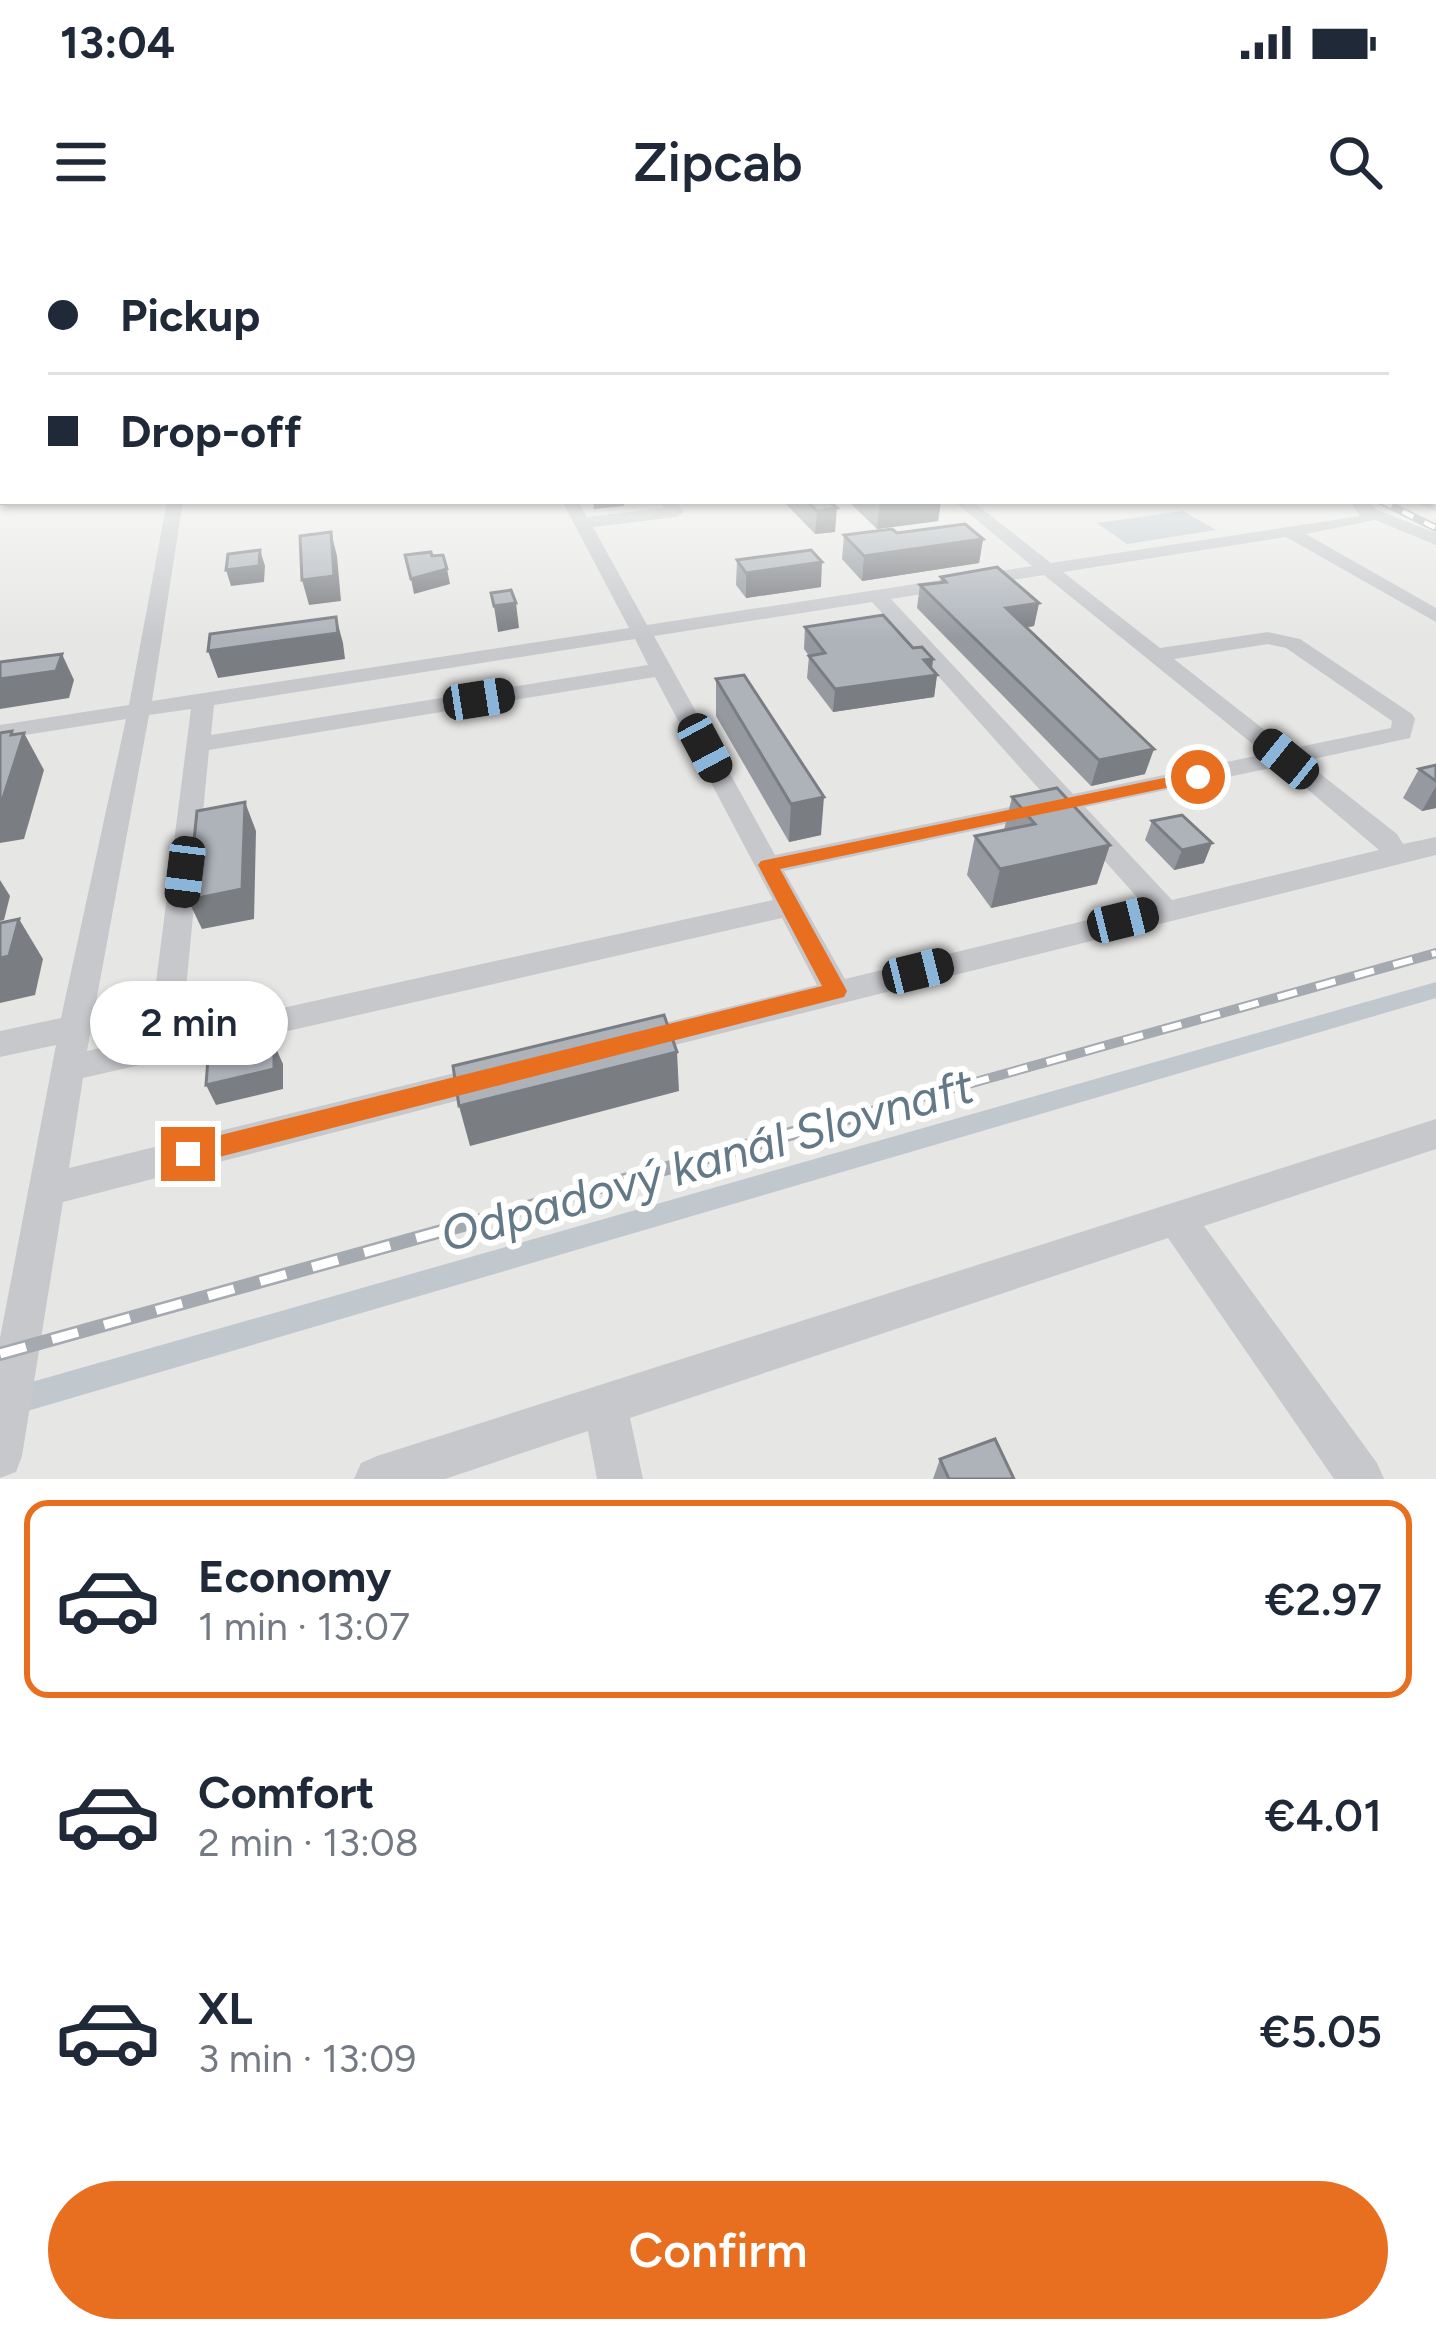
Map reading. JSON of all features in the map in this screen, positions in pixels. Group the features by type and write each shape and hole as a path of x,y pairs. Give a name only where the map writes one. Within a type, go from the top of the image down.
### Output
{"lane":[{"path":"3,1441 16,1371 13,1317 49,1189 171,523"},
{"path":"582,523 836,991"},
{"path":"989,523 1388,840 1394,856"},
{"path":"0,732 1347,523"},
{"path":"1401,523 1436,540"},
{"path":"1289,532 1436,616"},
{"path":"876,596 1164,909"},
{"path":"768,865 1402,733 1404,718 1293,643 1268,638 1156,655"},
{"path":"201,744 662,669"},
{"path":"164,1042 203,700"},
{"path":"604,1049 1436,846"},
{"path":"69,1068 164,1042 790,906"},
{"path":"0,1044 76,1028"},
{"path":"49,1189 512,1072"},
{"path":"377,1479 1436,1134"},
{"path":"1177,1219 1361,1479"},
{"path":"605,1404 620,1479"}],"shaded area":[{"path":"0,523 1436,523 1436,1479 0,1479"},
{"path":"1097,523 1204,523 1216,530 1127,544"}],"building":[{"path":"965,524 983,539 864,556 844,535 892,529 897,533"},
{"path":"331,532 334,576 302,580 300,536"},
{"path":"260,550 259,566 226,570 228,554"},
{"path":"811,550 822,562 746,573 737,560"},
{"path":"431,552 432,556 443,555 447,569 411,579 405,555"},
{"path":"997,567 1039,603 1006,608 1154,749 1099,760 920,585"},
{"path":"511,590 516,603 494,606 491,593"},
{"path":"883,615 913,648 922,647 933,659 924,660 937,675 835,689 809,656 825,653 805,627"},
{"path":"336,617 338,633 208,651 210,634"},
{"path":"62,654 56,671 0,679 0,662"},
{"path":"744,675 824,797 791,804 716,679"},
{"path":"12,731 11,735 24,733 0,801 0,733"},
{"path":"1436,765 1436,781 1419,769"},
{"path":"1057,788 1110,845 1000,869 975,836 1035,824 1012,797"},
{"path":"245,802 242,889 188,900 197,811"},
{"path":"1182,815 1212,843 1182,850 1152,821"},
{"path":"19,919 9,956 0,958 0,923"},
{"path":"664,1015 677,1052 459,1106 453,1066"},
{"path":"274,1044 274,1069 206,1085 208,1059"},
{"path":"995,1439 1014,1479 949,1479 940,1459"}],"waterway":[{"name":"Odpadový kanál Slovnaft","path":"0,1405 1436,990"}],"railway":[{"path":"1425,523 1436,528"},
{"path":"854,1116 1436,953"},
{"path":"0,1354 865,1113"}],"route":[{"path":"188,1154 836,991 768,865 1198,777"}]}
